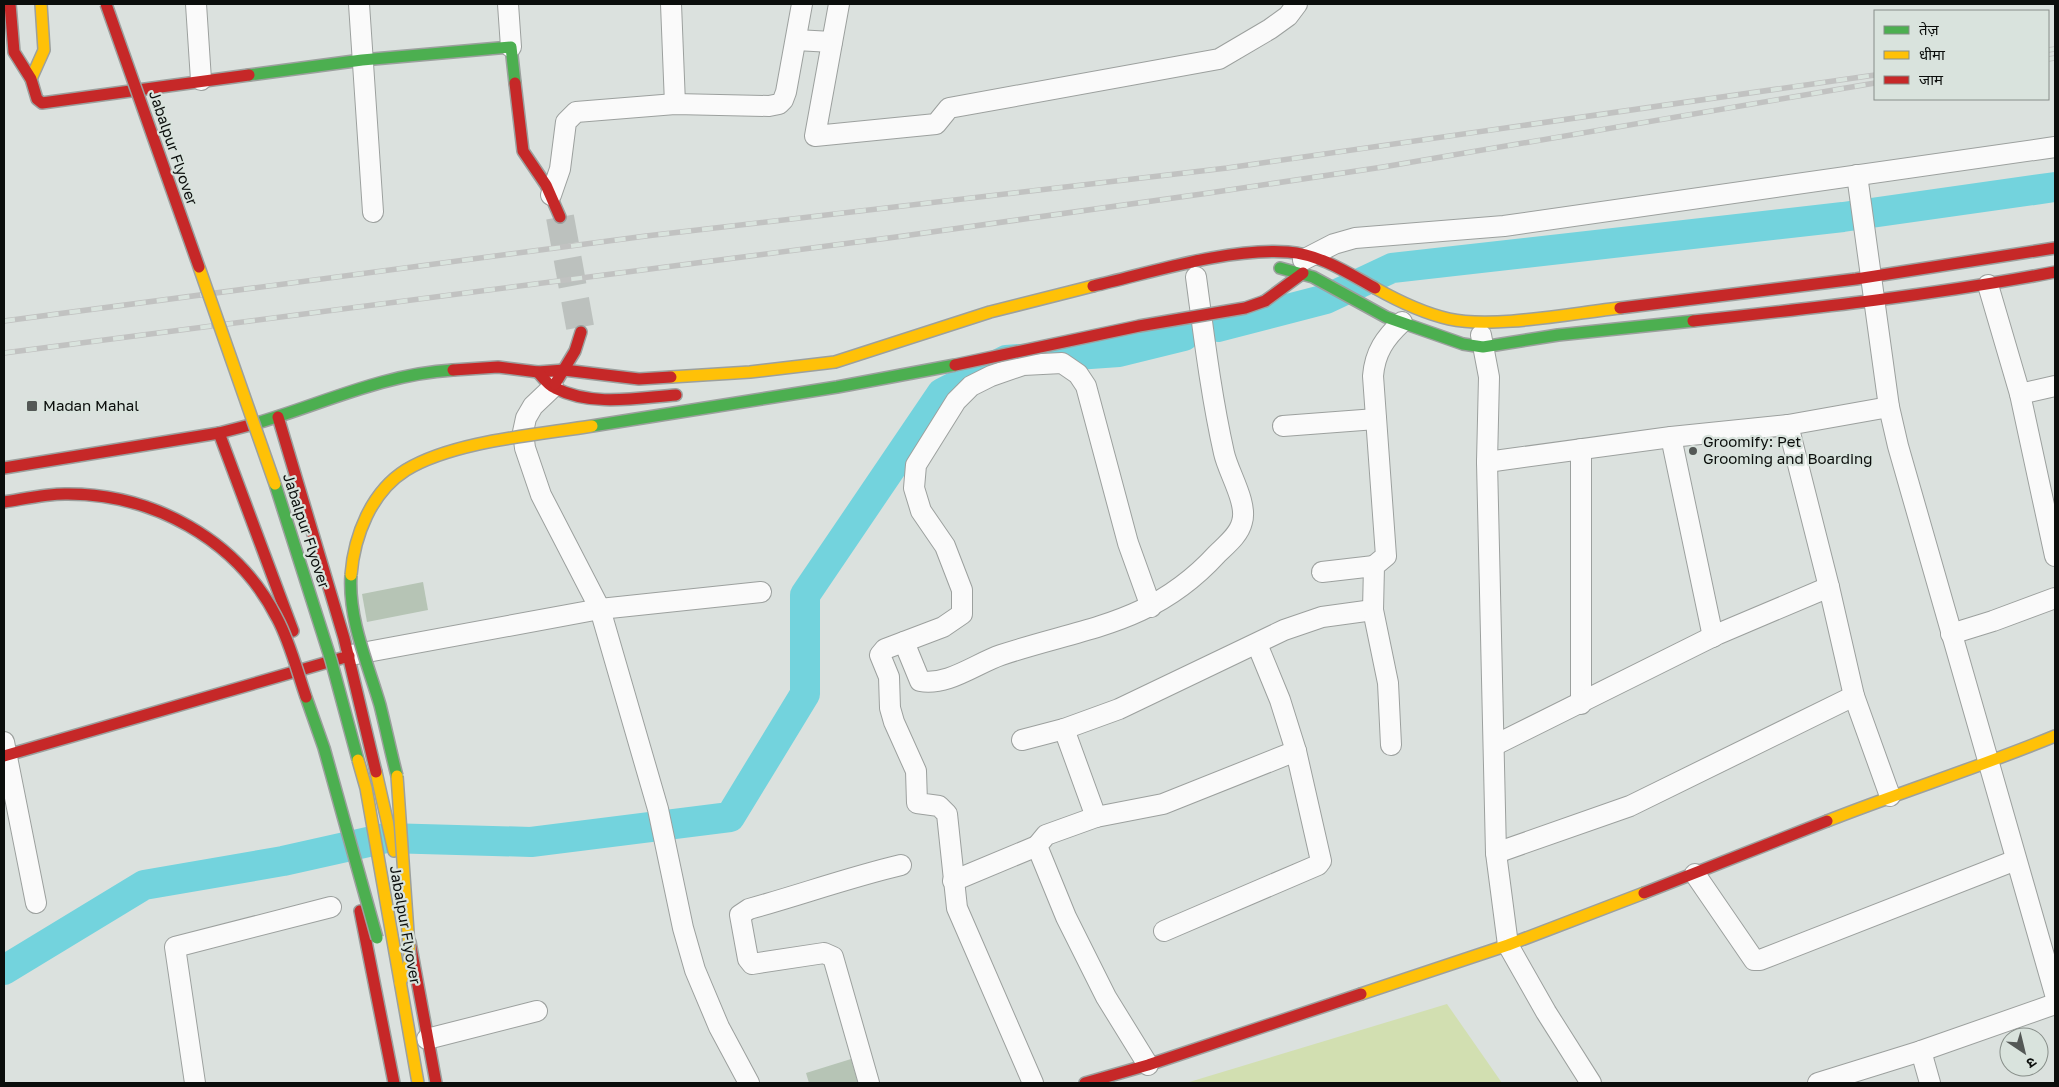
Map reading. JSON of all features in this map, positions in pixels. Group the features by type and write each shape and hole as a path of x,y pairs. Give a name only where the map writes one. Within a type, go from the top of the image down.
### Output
{"street":[{"path":"10,4 14,52 31,79 36,99 42,103 200,80 362,60 511,47"},
{"path":"31,79 44,50 41,4"},
{"name":"Jabalpur Flyover","path":"106,4 258,432 331,660 366,788 418,1083"},
{"path":"196,4 200,80"},
{"path":"359,4 372,212"},
{"path":"508,4 523,151 551,196 560,217"},
{"path":"672,4 675,104"},
{"path":"551,196 560,170 564,128 569,117 576,112 675,104 756,106 779,104 784,100 786,92 802,4"},
{"path":"839,4 814,136 936,124 949,108 1219,59 1270,29 1288,16 1297,4"},
{"path":"796,40 832,42"},
{"path":"400,987 410,961 398,782 380,707 357,629 350,589 353,553 362,523 379,496 405,471 432,458 488,443 837,387 1140,326 1246,308 1266,301 1296,269 1334,244 1355,238 1504,226 1858,185 2055,147"},
{"path":"1858,185 1889,407 1951,634 2055,994"},
{"path":"1296,269 1330,263 1400,302 1449,319 1478,322 1532,318 1872,277 1971,264 2055,248"},
{"path":"538,372 558,379 639,379 750,372 835,362 990,312 1208,259 1254,253 1288,252 1296,269 1394,320 1463,344 1483,347 1558,335 1875,302 1988,285 2055,272"},
{"path":"904,642 920,681 931,683 953,676 996,657 1118,621 1151,607 1176,592 1209,563 1237,533 1243,521 1242,506 1224,455 1196,277"},
{"path":"1988,285 2020,394 2055,556"},
{"path":"1322,572 1374,566 1386,556 1376,419 1374,362 1394,320"},
{"path":"1478,322 1489,377 1487,462 1496,852 1508,944 1546,1012 1592,1083"},
{"path":"581,332 575,352 558,379 533,406 526,418 523,432 525,448 541,495 600,609 658,809 683,928 695,970 719,1027 749,1083"},
{"path":"1034,1083 957,908 948,814 939,806 917,803 916,771 897,731 890,708 889,676 880,655 886,649 959,618 963,605 962,590 945,546 920,511 914,488 916,465 956,401 971,386 1023,365 1062,364 1078,374 1086,386 1128,543 1151,607"},
{"path":"4,468 219,433 278,417 336,394 409,375 498,367 538,372 558,379 587,398 631,398 689,394"},
{"path":"756,388 812,381 858,370"},
{"path":"2020,394 2055,386"},
{"path":"1487,462 1671,437 1788,425 1889,407"},
{"path":"278,417 349,656 390,827 436,1083"},
{"path":"1283,426 1376,419"},
{"path":"1788,425 1830,587 1854,696 1890,796"},
{"path":"219,433 306,666 345,837 394,1083"},
{"path":"1671,437 1713,637"},
{"path":"1581,449 1581,704"},
{"path":"4,502 64,494 122,499 166,514 204,535 235,562 261,591 278,620 324,748 383,958 400,987"},
{"path":"1374,566 1373,610 1388,683 1391,745"},
{"path":"1495,745 1713,637 1830,587"},
{"path":"36,903 5,751 306,666 349,656 600,609 761,592"},
{"path":"1951,634 2055,598"},
{"path":"1022,740 1064,730 1119,709 1284,630 1322,617 1373,610"},
{"path":"1164,931 1318,865 1320,855 1296,751 1280,700 1257,644"},
{"path":"1496,852 1630,806 1854,696"},
{"path":"1064,730 1096,817"},
{"path":"1085,1083 1148,1065 1508,944 1695,874 1890,796 1988,764 2055,736"},
{"path":"953,881 1037,846 1046,834 1096,817 1163,804 1296,751"},
{"path":"1037,846 1066,917 1101,988 1148,1065"},
{"path":"1695,874 1754,960 1760,960 2016,860"},
{"path":"869,1083 833,957 824,953 752,964 748,959 740,915 749,909 811,892 859,875 901,865"},
{"path":"195,1083 175,947 331,907"},
{"path":"1818,1083 1920,1051 2055,1004"},
{"path":"427,1039 537,1011"},
{"path":"1920,1051 1930,1083"}],"green space":[{"path":"1447,1004 1502,1083 1186,1083"}],"building":[{"path":"423,582 428,610 367,622 362,594"},
{"path":"851,1059 858,1083 809,1083 806,1073"}],"waterway":[{"path":"1218,327 1326,299 1392,268 1843,217 2055,187"},
{"path":"4,970 144,885 283,861 386,838 531,842 730,817 805,694 805,595 942,393 1006,360 1119,352 1184,336"}],"tunnel":[{"path":"560,217 581,332"}],"railway":[{"path":"2049,50 2055,49"},
{"path":"2049,59 2055,58"},
{"path":"4,321 646,236 1227,168 1874,75"},
{"path":"4,353 896,237 1209,193 1383,167 1874,83"}],"traffic: fast":[{"path":"249,75 362,60 511,47 515,83"},
{"path":"1280,268 1313,277 1386,317 1463,344 1483,347 1558,335 1693,321"},
{"path":"592,426 837,387 955,365"},
{"path":"250,425 375,384 426,373 453,370"},
{"path":"275,484 331,660 358,760"},
{"path":"351,575 351,592 356,625 380,705 397,776"},
{"path":"306,697 324,748 377,938"}],"traffic: slow":[{"path":"31,79 44,50 41,4"},
{"path":"199,267 275,484"},
{"path":"671,377 750,372 835,362 990,312 1093,286"},
{"path":"1375,288 1420,310 1449,319 1467,322 1510,321 1620,308"},
{"path":"351,575 356,545 366,516 383,490 406,470 425,460 471,446 521,436 592,426"},
{"path":"1827,821 2055,736"},
{"path":"358,760 366,788 418,1083"},
{"path":"376,772 394,851"},
{"path":"397,776 410,961 400,983"},
{"path":"1361,994 1508,945 1644,893"}],"traffic: jam":[{"path":"10,4 14,52 31,79 37,99 42,103 249,75"},
{"path":"106,4 199,267"},
{"path":"515,83 523,151 546,185 560,217"},
{"path":"1620,308 1856,279 2055,248"},
{"path":"1093,286 1215,257 1264,252 1288,252 1322,260 1375,288"},
{"path":"1693,321 1920,294 2055,272"},
{"path":"1265,301 1303,273"},
{"path":"955,365 1139,326 1245,308 1265,301"},
{"path":"555,384 575,351 581,332"},
{"path":"453,370 498,367 538,372 564,370 639,379 671,377"},
{"path":"538,372 552,387 584,398 615,400 676,395"},
{"path":"278,417 344,638 376,772"},
{"path":"4,468 219,433 250,425"},
{"path":"219,433 293,631"},
{"path":"4,502 57,494 97,496 129,502 160,512 189,526 215,544 239,565 260,590 286,637 306,697"},
{"path":"4,756 349,656"},
{"path":"1644,893 1827,821"},
{"path":"360,911 394,1083"},
{"path":"410,942 436,1083"},
{"path":"1085,1083 1148,1065 1361,994"}],"place":[{"name":"Madan Mahal","path":"32,406"},
{"name":"Groomify: Pet Grooming and Boarding","path":"1693,451"}]}
